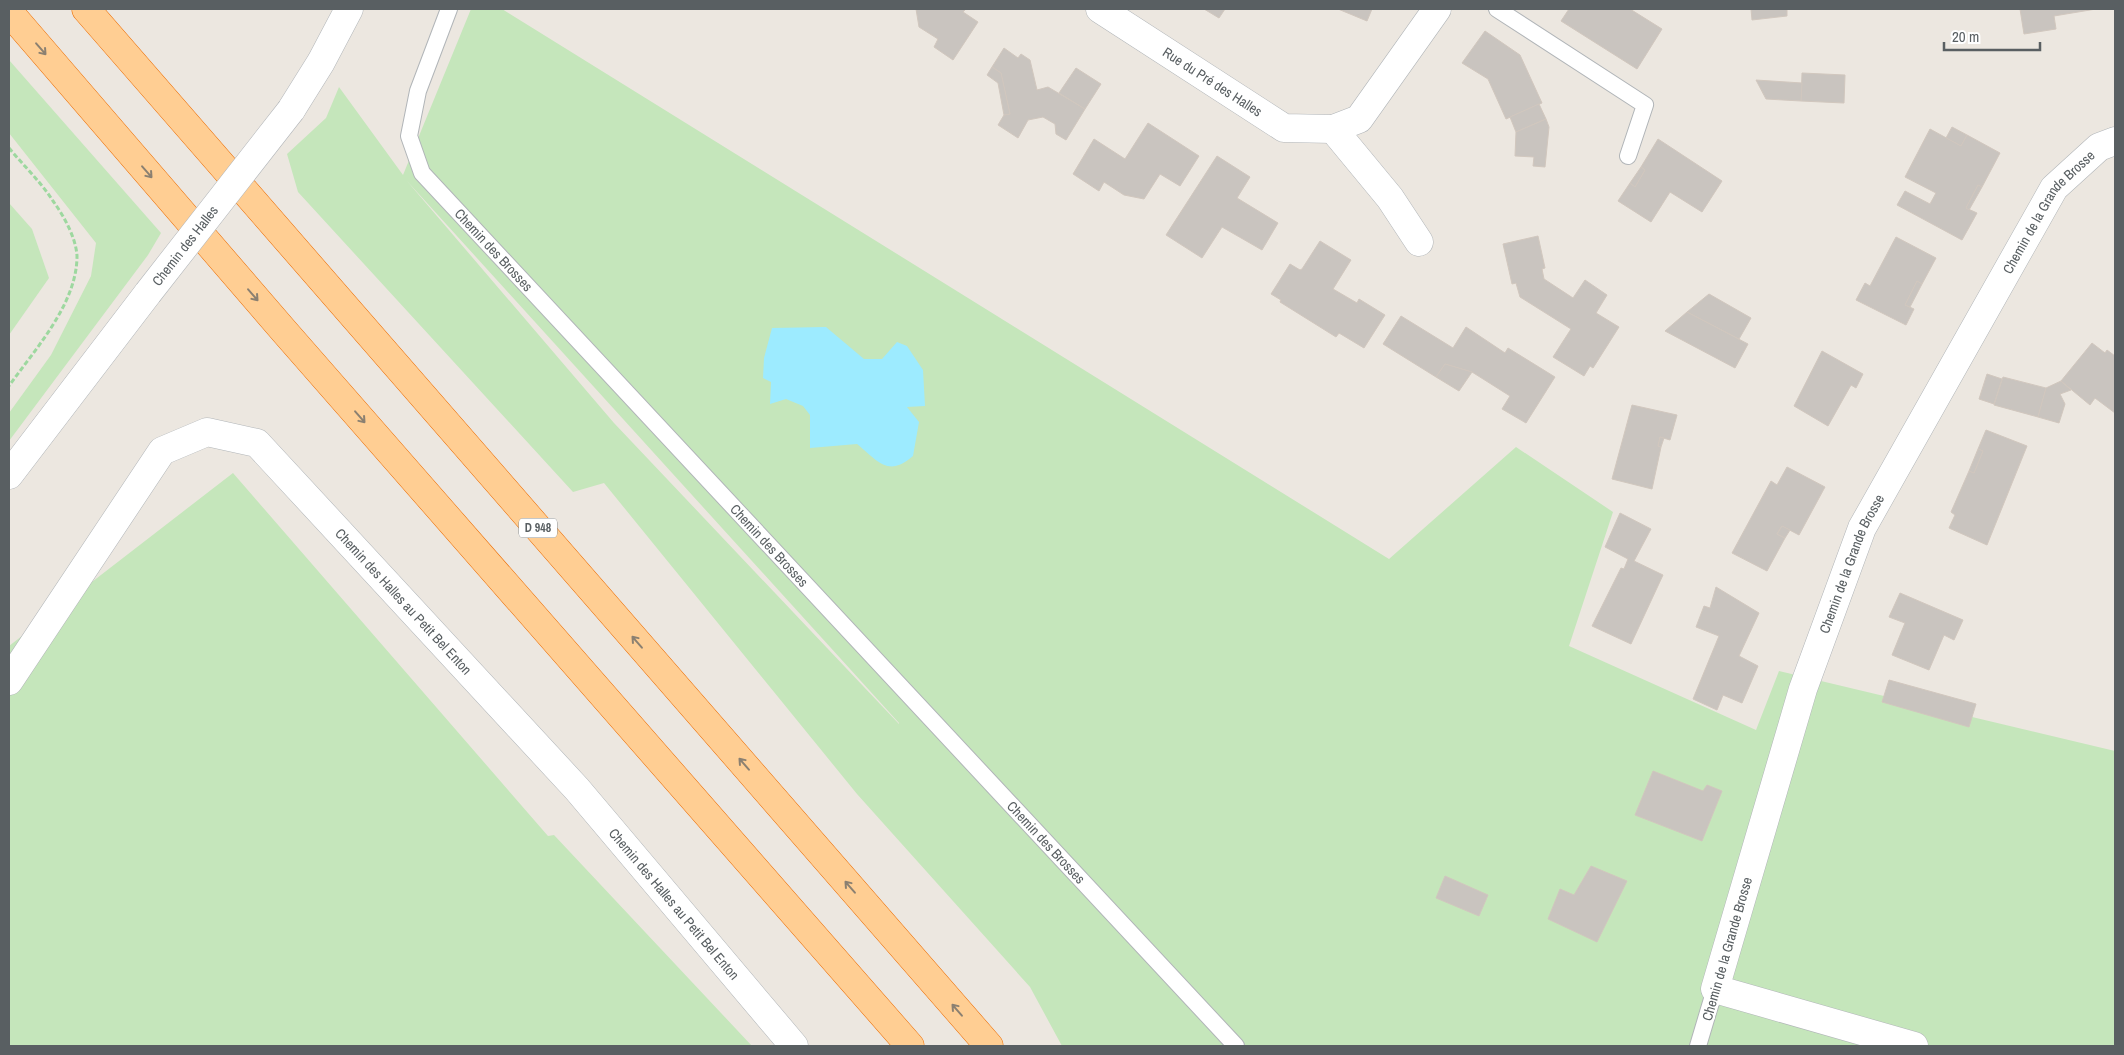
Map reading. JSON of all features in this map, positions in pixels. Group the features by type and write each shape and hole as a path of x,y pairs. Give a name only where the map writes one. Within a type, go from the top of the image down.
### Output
{"highway":[{"name":"D 948","path":"86,9 989,1046"},
{"path":"9,12 284,331 910,1046"}],"street":[{"name":"Chemin des Halles","path":"9,475 291,110 321,62 349,9"},
{"name":"Rue du Pré des Halles","path":"1100,9 1284,128 1332,129 1358,119 1436,9"},
{"path":"1332,129 1390,198 1419,242"},
{"name":"Chemin de la Grande Brosse","path":"1715,989 1803,689 1862,528 2054,188 2099,147 2115,142"},
{"name":"Chemin des Halles au Petit Bel Enton","path":"9,681 162,451 207,432 257,443 577,789 794,1046"},
{"path":"1715,989 1914,1046"}],"lane":[{"name":"Chemin des Brosses","path":"449,9 418,91 409,136 422,173 1236,1046"},
{"path":"1498,9 1645,105 1628,156"},
{"name":"Chemin de la Grande Brosse","path":"1698,1046 1715,989"}],"path":[{"path":"9,148 53,200 69,227 77,255 74,278 62,311 9,386"}],"green space":[{"path":"471,9 502,9 1389,559 1516,447 1613,512 1569,646 1756,730 1779,671 2115,751 2115,1046 1062,1046 1030,987 857,794 604,483 573,492 298,192 287,154 326,118 339,87 403,175","holes":["407,181 899,723 614,423"]},
{"path":"9,60 161,233 148,255 9,441 9,413 51,355 91,276 96,243 9,133"},
{"path":"9,203 32,229 49,278 9,335"},
{"path":"233,473 548,836 554,835 752,1046 9,1046 9,646"}],"water":[{"path":"826,327 864,359 882,359 897,342 907,346 923,370 925,406 907,407 919,422 913,456 897,466 884,465 857,444 810,448 810,415 803,406 786,399 770,404 771,382 763,378 764,358 772,328"}],"building":[{"path":"916,9 966,9 963,12 978,22 953,60 934,47 938,39 919,27"},
{"path":"1204,9 1225,9 1219,18"},
{"path":"1338,9 1372,9 1367,21"},
{"path":"1569,9 1630,9 1662,29 1637,69 1561,21"},
{"path":"1751,9 1787,9 1787,16 1752,20"},
{"path":"2020,9 2096,9 2054,16 2056,29 2024,34"},
{"path":"1485,31 1520,55 1542,103 1506,119 1488,79 1462,63"},
{"path":"1004,48 1018,58 1021,54 1030,60 1037,90 1048,87 1085,109 1066,140 1056,134 1055,124 1043,117 1028,120 1018,138 998,125 1004,115 1010,114 1001,73 992,67"},
{"path":"992,67 1001,73 1010,114 1004,115 998,83 987,75"},
{"path":"1076,68 1101,84 1085,109 1059,93"},
{"path":"1802,73 1845,75 1844,103 1801,101"},
{"path":"1756,80 1802,83 1801,101 1766,99"},
{"path":"1539,104 1546,119 1516,132 1510,117"},
{"path":"1546,119 1549,127 1545,167 1533,166 1534,157 1515,156 1516,132"},
{"path":"1148,123 1199,156 1180,186 1160,174 1144,199 1124,195 1104,182 1099,191 1073,174 1094,139 1125,159"},
{"path":"1952,127 1967,135 1961,146 1946,138"},
{"path":"1930,129 1961,146 1967,135 2000,153 1982,187 1978,185 1966,208 1977,213 1962,240 1897,205 1905,191 1930,204 1936,193 1905,177"},
{"path":"1658,139 1722,181 1702,212 1670,192 1651,222 1618,201 1630,183 1635,187 1645,170 1641,167"},
{"path":"1217,156 1250,177 1237,198 1278,223 1262,250 1222,227 1202,258 1166,235"},
{"path":"1641,167 1645,170 1635,187 1630,183"},
{"path":"1978,185 1982,187 1969,210 1966,208"},
{"path":"1538,236 1545,268 1542,269 1544,279 1573,298 1585,280 1607,295 1596,313 1619,327 1593,368 1590,366 1584,376 1553,357 1571,329 1520,297 1516,283 1512,284 1503,244"},
{"path":"1896,237 1936,258 1922,284 1917,281 1905,305 1914,309 1906,325 1856,300 1865,283 1870,286"},
{"path":"1320,241 1351,260 1333,289 1357,303 1359,299 1385,315 1364,348 1339,333 1336,337 1280,302 1281,300 1271,294 1290,264 1300,270 1302,269"},
{"path":"1917,281 1922,284 1910,307 1905,305"},
{"path":"1709,294 1751,318 1739,339 1687,312"},
{"path":"1687,312 1748,344 1735,368 1665,331"},
{"path":"1401,316 1453,348 1466,327 1505,353 1508,348 1555,377 1526,423 1502,409 1510,396 1472,372 1445,364 1436,377 1383,344"},
{"path":"2092,343 2105,353 2107,350 2115,356 2115,413 2095,398 2090,405 2061,381"},
{"path":"1822,351 1863,374 1856,388 1851,385 1828,426 1794,406"},
{"path":"1445,364 1472,372 1459,391 1436,377"},
{"path":"1987,374 2002,379 1994,404 1979,399"},
{"path":"2003,377 2046,388 2038,417 1994,405"},
{"path":"2061,381 2071,390 2060,394 2065,404 2059,423 2038,417 2046,388"},
{"path":"1632,405 1677,415 1670,440 1660,437 1658,446 1661,447 1652,489 1612,479"},
{"path":"1986,430 2027,446 1987,545 1949,528 1955,515 1951,512 1969,471 1974,473 1983,451 1978,449"},
{"path":"1660,437 1664,438 1661,447 1658,446"},
{"path":"1978,449 1983,451 1974,473 1969,471"},
{"path":"1787,467 1825,487 1799,535 1782,526 1777,534 1785,538 1767,571 1732,553 1771,481 1777,485"},
{"path":"1620,513 1651,529 1634,561 1663,575 1631,644 1592,626 1621,568 1624,569 1628,559 1605,547"},
{"path":"1782,526 1790,530 1785,538 1777,534"},
{"path":"1716,587 1759,613 1739,656 1758,666 1742,703 1723,695 1717,710 1693,699 1719,636 1696,627 1704,606 1710,608"},
{"path":"1900,593 1963,620 1954,640 1944,635 1929,670 1892,655 1905,623 1889,617"},
{"path":"1889,680 1976,704 1969,727 1882,702"},
{"path":"1653,771 1703,791 1707,785 1722,791 1702,841 1635,815"},
{"path":"1591,866 1627,881 1597,942 1548,919 1560,889 1574,895"},
{"path":"1445,876 1488,895 1479,916 1436,898"}]}
